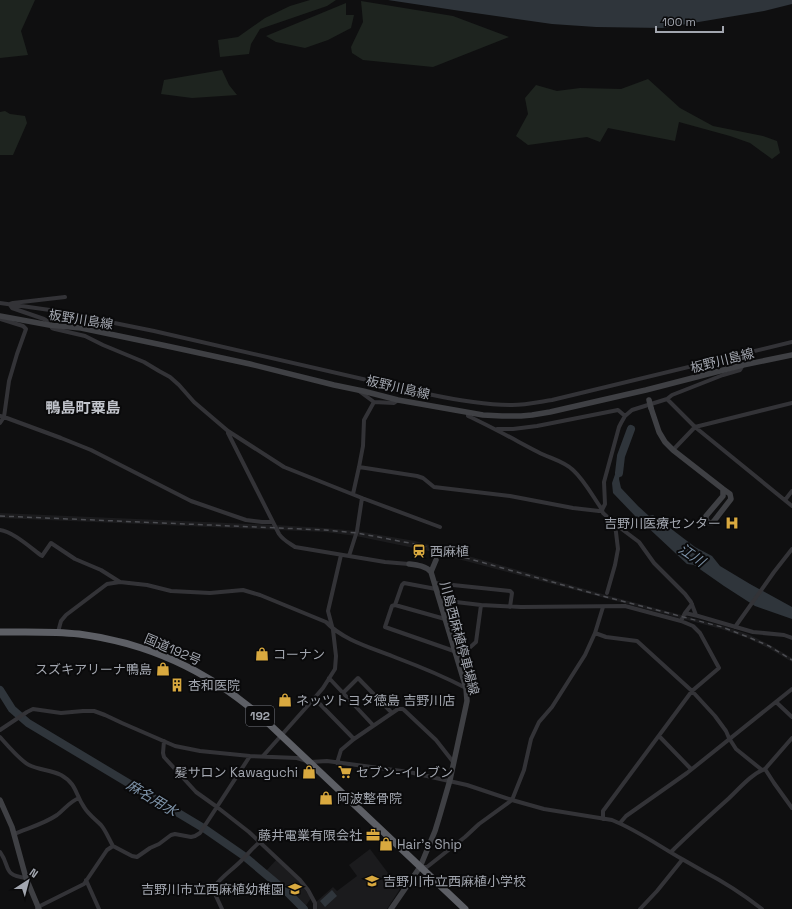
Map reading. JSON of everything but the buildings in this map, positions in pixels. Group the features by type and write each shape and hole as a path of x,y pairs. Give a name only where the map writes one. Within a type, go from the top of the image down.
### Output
{"highway":[{"name":"国道192号","path":"0,632 58,632 101,637 126,643 161,655 188,667 218,684 254,710 465,909"}],"main road":[{"name":"板野川島線","path":"0,317 81,328 250,364 398,400 468,413 502,416 532,415 550,412 646,390 743,365 792,355"},
{"path":"646,390 655,422 661,437 665,442 730,494 731,499 714,521 709,523 706,520 706,516 722,496 723,489"},
{"path":"431,572 436,560"},
{"name":"川島西麻植停車場線","path":"391,909 420,867 439,818 450,780 467,701 466,688 431,572 424,567 409,564"},
{"path":"0,800 12,828 26,878 38,908"}],"street":[{"path":"10,305 13,302 65,296"},
{"path":"0,304 50,310 154,331 450,399 491,404 512,405 552,400 791,343"},
{"path":"10,305 12,308 44,319 52,325 52,328 92,338 103,345 144,362 180,385 194,402 228,431 284,467 440,527"},
{"path":"0,317 3,320 23,326 26,329 9,381 0,423"},
{"path":"602,510 606,499 604,488 605,478 619,427 625,416 636,408 667,399 672,395 740,370 743,365"},
{"path":"357,390 374,402 394,402 398,400"},
{"path":"667,399 694,426 792,506"},
{"path":"352,494 360,467 363,446 364,420 374,402"},
{"path":"674,450 694,426 792,403"},
{"path":"495,429 513,429 537,426 618,410 625,416"},
{"path":"468,413 468,416 573,469 603,513 639,542 654,563 685,594 698,616"},
{"path":"2,416 91,450 191,501 246,520 273,522"},
{"path":"228,431 273,522 281,536 288,542 295,546 341,555 409,564"},
{"path":"360,467 417,476 434,487 510,496 573,508 599,511 602,510"},
{"path":"784,500 792,491"},
{"path":"349,556 357,531 362,498"},
{"path":"607,593 618,549 615,524"},
{"path":"0,530 10,533 42,556 51,543 75,560 101,570 120,582"},
{"path":"735,627 792,549"},
{"path":"263,756 323,688 335,669 336,656 333,630 328,611 341,555"},
{"path":"58,632 66,615 107,584 120,582 147,585 171,591 210,593 243,590 266,597 326,622 333,630 347,638 445,677 466,688"},
{"path":"454,651 385,627 392,606 395,605 404,583 510,591 512,593 510,607"},
{"path":"439,600 481,605 537,608 625,606 681,621 693,626 700,633 719,668 692,691 603,811 603,819"},
{"path":"681,621 692,604"},
{"path":"395,605 445,619"},
{"path":"457,659 476,642 481,605"},
{"path":"420,867 427,867 479,824 512,800 524,770 531,739 536,728 539,722 552,707 586,655 595,634 603,606"},
{"path":"685,613 753,632 784,635 792,638"},
{"path":"595,634 637,641 692,691 715,716 726,731 736,749 764,769 792,808"},
{"path":"329,678 374,725"},
{"path":"343,693 358,678 392,713"},
{"path":"620,824 626,816 692,769 792,688"},
{"path":"314,698 354,739"},
{"path":"776,702 792,717"},
{"path":"0,730 13,720 33,709 61,713 94,711 164,742 175,746 200,751 250,756 297,758 310,762 327,761 409,772 450,780 544,809 612,820 671,852 682,860 710,874 750,899 762,909"},
{"path":"337,763 341,750 354,739 398,709 403,709 436,740 454,763"},
{"path":"659,736 692,769"},
{"path":"0,738 26,763 62,775 75,788 85,809 100,824 113,846 137,857 171,835 195,836 200,833 250,756"},
{"path":"671,852 688,834 752,777 764,769 792,738"},
{"path":"164,742 164,756 196,792 260,842 300,880 308,890 315,903 315,909"},
{"path":"14,834 52,818 73,800 79,798"},
{"path":"222,909 215,894 214,888 220,879 260,842"},
{"path":"38,908 84,884 107,850 113,846"},
{"path":"0,852 5,858 8,870 12,875 26,878"},
{"path":"640,909 682,860"},
{"path":"86,880 99,909"}],"shaded area":[{"path":"0,0 35,0 21,31 28,55 0,58"},
{"path":"310,0 336,0 327,6 260,29 251,44 249,54 220,57 218,40 238,37 265,18 290,6"},
{"path":"361,1 453,16 509,37 433,67 363,60 352,53 351,47 363,22"},
{"path":"346,3 346,15 354,15 351,28 328,40 305,48 276,42 266,36"},
{"path":"222,70 229,85 237,95 192,98 161,94 164,80"},
{"path":"648,79 680,108 713,126 763,136 777,141 780,153 772,159 750,143 679,122 675,141 608,128 600,142 587,137 528,145 516,136 528,114 525,98 536,85 557,91 580,88 621,89"},
{"path":"5,111 10,114 25,116 27,123 13,155 0,155 0,112"},
{"path":"0,513 325,528 357,531 415,541 748,634 792,658 792,662 747,638 721,629 425,550 423,555 414,552 414,548 356,536 325,532 0,518"},
{"name":"吉野川市立西麻植小学校","path":"370,849 400,889 387,909 316,909 316,902 333,887 337,891 357,876 349,865"},
{"name":"吉野川市立西麻植幼稚園","path":"277,859 298,879 311,898 305,907 266,871"}],"water":[{"path":"388,0 792,0 792,4 764,11 663,28 596,27 552,24"},
{"path":"619,463 622,463 619,479 621,488 649,516 653,515 695,547 712,556 720,566 792,607 792,619 755,606 694,565 687,564 642,522 643,520 641,518 637,518 613,493 612,483"},
{"path":"332,890 337,896 325,907 320,901"}],"waterway":[{"name":"江川","path":"619,473 621,456 631,429"},
{"name":"麻名用水","path":"0,690 12,709 28,723 205,829 244,856 288,893 304,909"}],"railway":[{"path":"0,516 325,530 357,533 420,545 606,597 722,627 769,646 792,660"}],"place":[{"name":"吉野川医療センター","path":"732,523"},
{"name":"西麻植","path":"419,551"},
{"name":"コーナン","path":"262,654"},
{"name":"スズキアリーナ鴨島","path":"163,669"},
{"name":"杏和医院","path":"177,685"},
{"name":"ネッツトヨタ徳島 吉野川店","path":"285,700"},
{"name":"髪サロン Kawaguchi","path":"309,772"},
{"name":"セブン-イレブン","path":"345,772"},
{"name":"阿波整骨院","path":"326,798"},
{"name":"藤井電業有限会社","path":"373,835"},
{"name":"Hair's Ship","path":"386,844"},
{"name":"吉野川市立西麻植小学校","path":"372,881"},
{"name":"吉野川市立西麻植幼稚園","path":"295,889"}],"district":[{"name":"鴨島町粟島","path":"83,408"}]}
